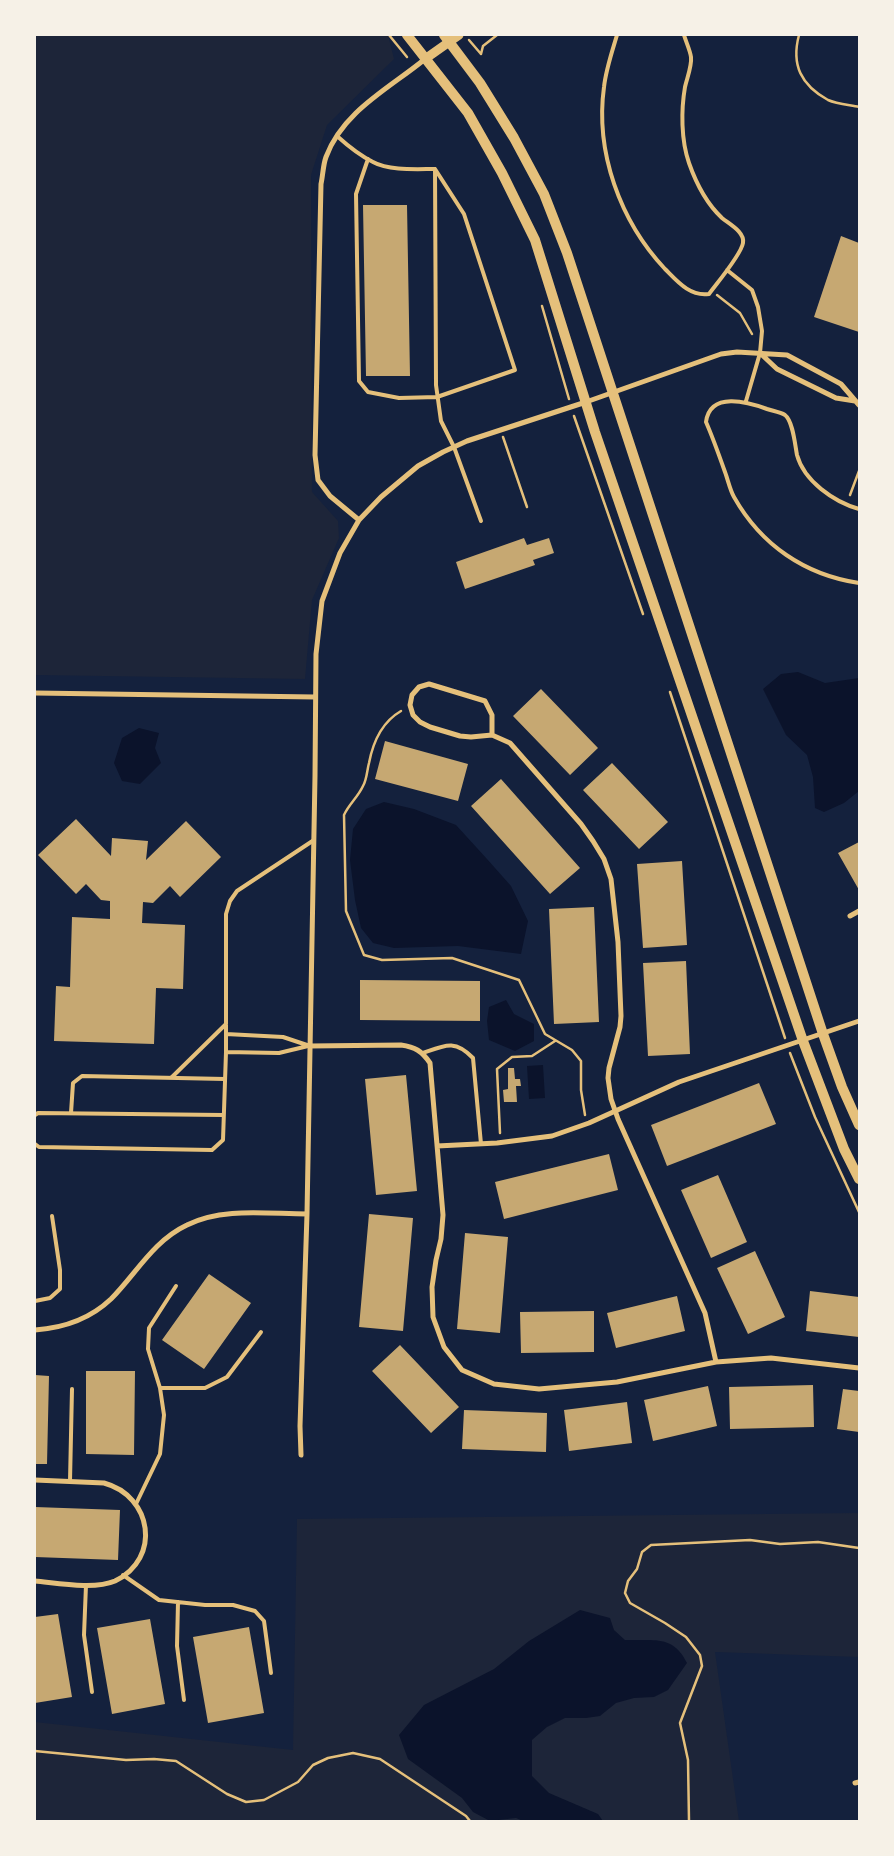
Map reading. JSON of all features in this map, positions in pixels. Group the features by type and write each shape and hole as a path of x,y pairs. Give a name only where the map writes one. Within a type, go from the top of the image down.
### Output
{"main road":[{"path":"407,35 468,113 502,173 535,240 586,402 802,1041 844,1149 859,1179"},
{"path":"447,38 485,90 514,138 544,194 567,253 824,1034 842,1087 859,1125"}],"street":[{"path":"359,520 330,496 318,480 315,455 321,184 326,157 337,136 370,100 425,59 447,38 459,35"},
{"path":"301,1455 300,1426 307,1214 316,654 322,601 340,553 359,520 381,497 418,466 454,447 500,429 586,402 721,354 736,352 787,355 841,384 857,403"},
{"path":"760,354 777,369 836,398 857,403"},
{"path":"492,735 492,715 485,701 429,684 419,687 412,695 410,705 413,715 420,722 460,736 492,735 502,738 518,750 545,785 580,824 604,860 611,880 618,942 621,1016 609,1068 610,1094 615,1111 705,1313 716,1362"},
{"path":"35,693 315,697"},
{"path":"850,916 859,911"},
{"path":"437,1146 481,1144 552,1136 573,1130 670,1085 859,1021"},
{"path":"310,1046 401,1045 412,1047 423,1053 430,1063 443,1215 441,1240 432,1287 433,1317 444,1347 462,1370 494,1384 539,1389 617,1382 716,1362 771,1358 859,1368"},
{"path":"35,1330 68,1325 95,1312 111,1299 160,1244 186,1225 212,1216 230,1214 307,1214"},
{"path":"35,1480 104,1483 122,1490 136,1504 144,1523 145,1542 138,1561 124,1575 106,1584 35,1581"}],"lane":[{"path":"617,35 608,63 602,112 607,160 615,186 626,212 656,259 679,283 694,294 702,295 709,294 728,270 743,244 743,239 740,233 721,217 707,201 696,182 688,160 683,132 682,108 692,58 684,35"},
{"path":"337,136 353,150 374,163 405,169 435,169"},
{"path":"368,159 356,194 359,381 368,392 398,398 437,397 515,370 464,214 435,169"},
{"path":"435,169 437,397 441,421 454,447 481,521"},
{"path":"728,270 752,290 758,307 762,331 760,354 746,401"},
{"path":"859,510 825,492 808,475 798,458 790,420 784,414 746,401 733,401 713,406 707,413 706,422 734,497 754,525 775,547 803,567 827,577 859,583"},
{"path":"35,1144 39,1147 212,1150 223,1140 226,1052 226,914 230,901 237,891 314,840"},
{"path":"171,1078 226,1024"},
{"path":"226,1034 283,1037 310,1046"},
{"path":"423,1053 446,1044 464,1048 473,1058 481,1144"},
{"path":"226,1052 278,1053 310,1046"},
{"path":"71,1113 73,1084 82,1076 225,1078"},
{"path":"35,1115 38,1113 71,1113 224,1116"},
{"path":"35,1301 50,1298 60,1289 60,1270 52,1216"},
{"path":"136,1504 160,1454 164,1415 160,1388 148,1349 149,1328 176,1286"},
{"path":"160,1388 205,1388 227,1377 260,1332"},
{"path":"70,1481 72,1389"},
{"path":"124,1575 159,1600 233,1605 255,1611 264,1621 272,1673"},
{"path":"86,1584 84,1635 92,1692"},
{"path":"178,1602 177,1646 184,1700"}],"path":[{"path":"389,35 394,40"},
{"path":"466,35 481,54 484,46 497,35"},
{"path":"799,35 795,49 798,71 808,84 829,100 859,107"},
{"path":"717,295 740,313 752,334"},
{"path":"541,304 562,377"},
{"path":"500,429 527,507"},
{"path":"582,440 644,615"},
{"path":"850,495 859,471"},
{"path":"669,690 787,1046 814,1117 859,1212"},
{"path":"401,711 391,717 372,748 364,784 344,815 346,911 364,955 391,961 452,958 519,980 545,1034 572,1050 581,1061 581,1090 585,1115"},
{"path":"500,1133 497,1070 512,1057 532,1056 555,1041"},
{"path":"689,1821 688,1760 680,1723 702,1666 700,1655 686,1637 630,1603 625,1593 628,1581 637,1569 642,1552 651,1545 750,1540 780,1544 818,1542 859,1548"},
{"path":"35,1751 126,1760 154,1759 176,1761 227,1794 246,1802 264,1800 298,1782 313,1765 328,1758 353,1753 380,1759 466,1816 470,1821"}],"shaded area":[{"path":"35,35 388,35 394,59 327,125 311,175 312,492 338,521 339,538 312,600 305,679 35,675"},
{"path":"798,672 825,683 859,678 859,791 844,803 824,812 815,808 813,777 807,755 786,735 763,689 781,674"},
{"path":"139,728 159,733 155,748 161,763 140,784 122,781 114,763 122,738"},
{"path":"384,802 414,809 456,825 487,859 511,886 528,921 521,954 458,946 394,948 373,943 361,928 350,860 353,829 366,809"},
{"path":"506,1000 514,1014 534,1024 534,1041 515,1051 489,1040 487,1021 489,1007"},
{"path":"543,1065 545,1098 529,1099 527,1066"},
{"path":"859,1513 859,1657 715,1652 739,1821 35,1821 35,1722 293,1750 297,1519"},
{"path":"580,1610 610,1618 614,1630 625,1640 653,1640 669,1643 675,1647 687,1663 668,1690 654,1697 634,1698 616,1703 600,1716 565,1718 547,1727 532,1740 532,1776 549,1793 598,1814 603,1821 523,1821 516,1818 490,1821 473,1812 462,1798 408,1759 399,1735 424,1705 494,1669 529,1641"}],"building":[{"path":"363,205 407,205 410,376 366,376"},
{"path":"841,236 859,243 859,332 814,317"},
{"path":"524,538 527,545 549,538 554,553 533,560 535,565 465,589 456,562"},
{"path":"541,689 598,748 570,775 513,716"},
{"path":"385,741 468,764 458,801 375,779"},
{"path":"612,763 668,822 639,849 583,790"},
{"path":"501,779 580,868 550,894 471,806"},
{"path":"76,819 111,856 112,838 148,841 146,860 186,821 221,857 180,897 170,886 153,903 143,902 142,923 185,925 183,989 156,988 154,1044 54,1041 56,986 70,987 72,917 110,919 110,901 101,900 86,884 76,894 38,855"},
{"path":"859,842 859,890 838,853"},
{"path":"682,861 687,945 643,948 637,864"},
{"path":"594,907 599,1022 554,1024 549,909"},
{"path":"686,961 690,1054 648,1056 643,963"},
{"path":"360,980 480,981 480,1021 360,1020"},
{"path":"508,1068 514,1068 515,1079 520,1079 521,1086 516,1086 517,1102 504,1102 503,1090 508,1089"},
{"path":"406,1075 417,1191 376,1195 365,1079"},
{"path":"759,1083 776,1124 667,1166 651,1125"},
{"path":"609,1154 618,1190 504,1219 495,1182"},
{"path":"718,1175 747,1242 711,1258 681,1190"},
{"path":"369,1214 413,1218 403,1331 359,1327"},
{"path":"465,1233 508,1237 500,1333 457,1329"},
{"path":"755,1251 785,1317 748,1334 717,1268"},
{"path":"209,1274 251,1303 204,1369 162,1340"},
{"path":"810,1291 859,1297 859,1337 806,1331"},
{"path":"677,1296 685,1331 616,1348 607,1313"},
{"path":"594,1311 594,1352 521,1353 520,1312"},
{"path":"400,1345 459,1407 431,1433 372,1371"},
{"path":"86,1371 135,1371 134,1455 86,1454"},
{"path":"35,1375 49,1376 47,1464 35,1464"},
{"path":"813,1385 814,1427 730,1429 729,1387"},
{"path":"708,1386 717,1426 653,1441 644,1400"},
{"path":"843,1389 859,1391 859,1432 837,1429"},
{"path":"627,1402 632,1443 569,1451 564,1410"},
{"path":"464,1410 547,1413 546,1452 462,1449"},
{"path":"35,1507 120,1510 118,1560 35,1557"},
{"path":"58,1614 72,1697 35,1703 35,1617"},
{"path":"150,1619 165,1704 112,1714 97,1628"},
{"path":"249,1627 264,1713 208,1723 193,1637"}]}
